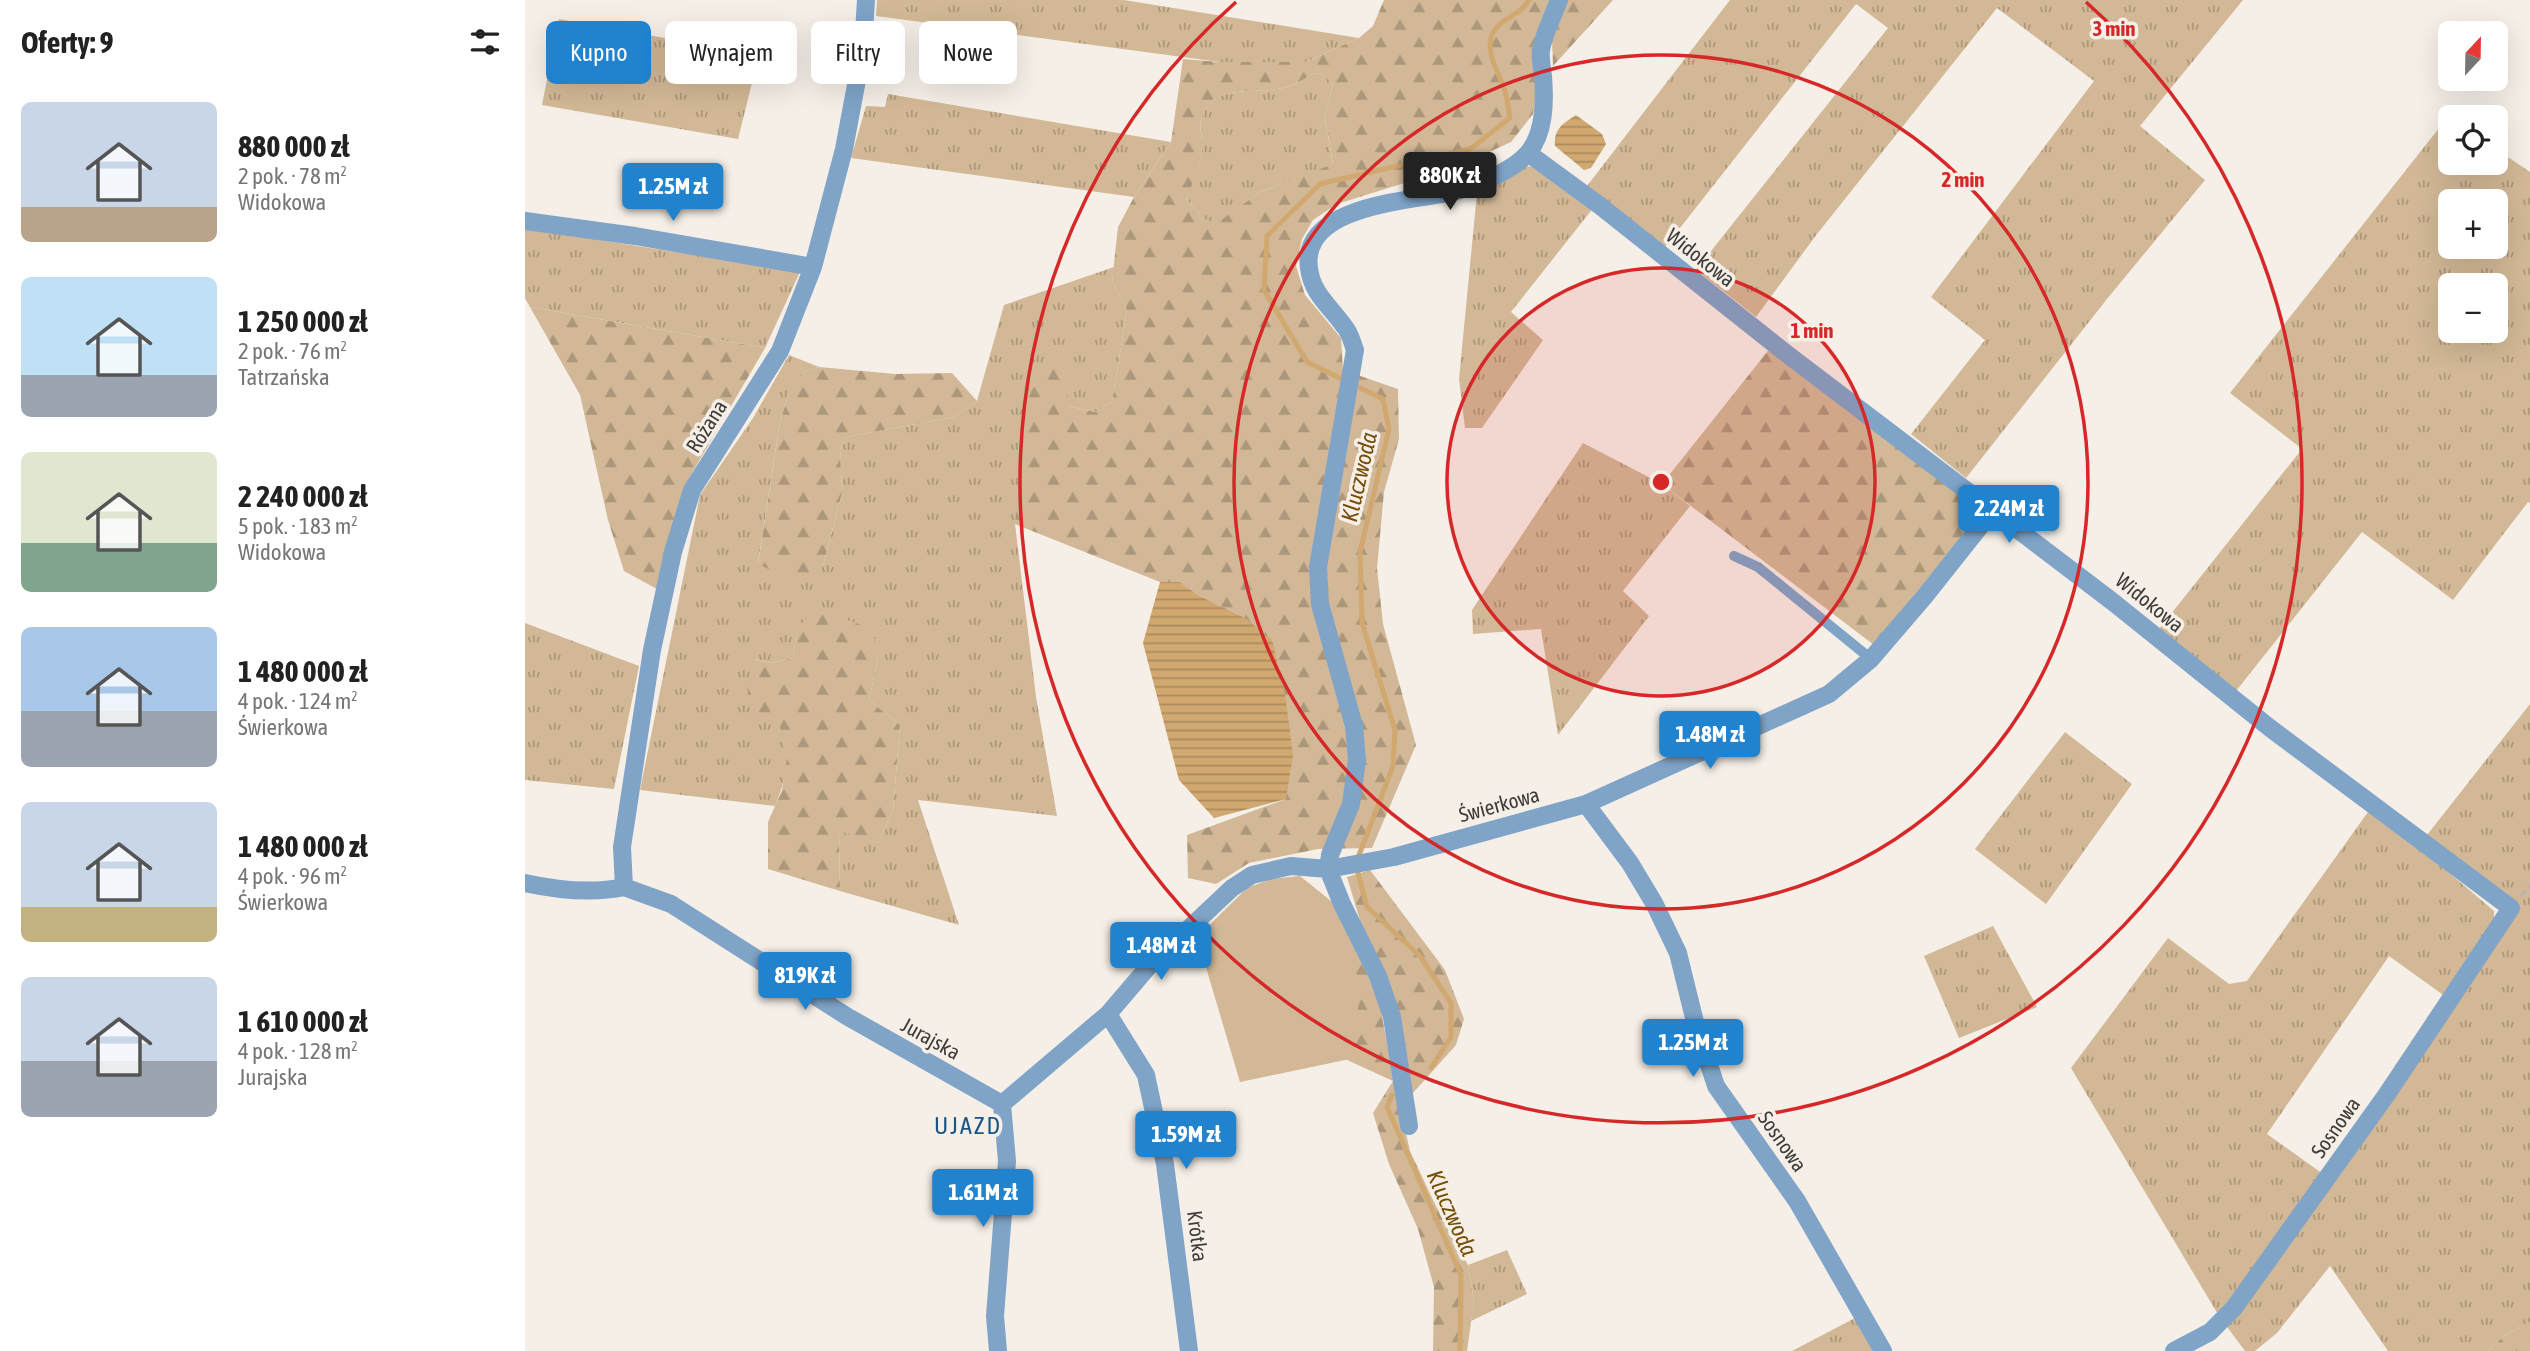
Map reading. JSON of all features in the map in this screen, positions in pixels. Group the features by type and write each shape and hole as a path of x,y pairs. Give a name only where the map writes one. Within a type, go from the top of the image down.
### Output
{"street":[{"name":"Różana","path":"624,887 622,847 652,650 673,552 692,490 780,351 813,267 844,149 863,48 866,0"},
{"path":"1409,1126 1392,1017 1378,976 1342,904 1328,869 1330,855 1351,804 1357,760 1354,726 1320,604 1318,585 1321,547 1355,350 1347,328 1313,286 1308,265 1317,236 1341,217 1389,203 1450,193 1509,167 1528,153 1539,133 1543,110 1541,51 1559,0"},
{"name":"Widokowa","path":"1528,153 1599,205 1787,354 1994,509 2270,728 2511,908"},
{"path":"525,221 635,236 813,267"},
{"name":"Świerkowa","path":"1002,1104 1108,1014 1149,966 1232,888 1252,875 1291,866 1328,869 1423,850 1586,804 1829,694 1871,659 1994,509"},
{"name":"Sosnowa","path":"1586,804 1643,885 1678,953 1695,1022 1716,1086 1797,1201 1882,1351"},
{"path":"525,883 551,889 607,891 624,887"},
{"name":"Jurajska","path":"624,887 671,904 848,1017 1002,1104"},
{"name":"Sosnowa","path":"2174,1351 2210,1332 2234,1308 2387,1094 2511,908"},
{"name":"Krótka","path":"1108,1014 1146,1075 1165,1164 1189,1351"},
{"path":"998,1351 995,1316 1007,1161 1002,1104"}],"lane":[{"path":"1734,556 1758,567 1871,659"}],"green space":[{"path":"877,0 1124,0 1359,38 1306,62 1220,62 1017,35 1017,21 919,22 876,16"},
{"path":"1384,0 1552,0 1533,114 1511,142 1459,166 1337,204 1313,220 1302,239 1296,266 1305,295 1341,338 1343,370 1398,389 1399,439 1384,492 1377,568 1383,624 1416,745 1372,848 1318,849 1249,863 1216,884 1188,878 1187,835 1286,799 1245,618 1198,595 1180,582 1160,582 1015,524 1031,381 1060,352 1068,374 1068,406 1095,412 1112,402 1127,310 1112,281 1118,227 1134,197 1171,142 1183,59 1306,62 1359,38 1373,26","holes":["1314,73 1323,75 1333,84 1325,117 1333,164 1260,192 1216,224 1204,219 1186,199 1200,160 1201,120 1206,107 1226,94 1278,89 1293,85"]},
{"path":"1568,0 1613,0 1553,66 1552,40"},
{"path":"1730,0 2243,0 2140,126 2205,180 1966,478 1911,434 1985,340 1931,297 2094,81 1997,8 1817,234 1756,317 1696,270 1888,28 1856,4 1665,247 1587,186"},
{"path":"651,36 665,38 665,84 752,84 738,139 542,105 546,84 651,84"},
{"path":"1314,73 1323,75 1333,84 1325,117 1333,165 1260,192 1216,225 1204,219 1186,199 1200,160 1201,120 1206,107 1226,94 1278,89 1293,85"},
{"path":"888,94 1171,142 1134,197 851,158 866,106 885,107"},
{"path":"2438,129 2438,175 2508,175 2508,157 2530,172 2530,503 2528,502 2453,600 2362,532 2236,691 2159,629 2302,449 2230,393"},
{"path":"1525,166 1546,168 1594,207 1511,312 1543,340 1482,428 1465,428 1459,379 1477,193"},
{"path":"525,228 800,272 765,348 530,307 525,298"},
{"path":"1114,267 1112,281 1127,310 1112,402 1095,412 1068,406 1068,374 1015,524 1036,697 1057,816 918,800 959,925 840,891 839,830 878,843 893,810 900,725 869,700 878,658 797,629 793,658 771,663 755,659 775,708 786,747 786,770 775,806 640,790 700,495 753,418 789,355 819,367 805,371 788,396 780,422 758,563 823,566 842,493 840,449 846,437 954,417 977,401 1004,305"},
{"path":"530,307 765,348 689,478 657,589 624,571 608,520 580,395"},
{"path":"1771,347 1981,513 1874,645 1662,484"},
{"path":"819,367 895,374 952,373 977,401 954,417 846,437 840,449 842,493 823,566 796,582 758,564 780,422 788,396 805,371"},
{"path":"1583,443 1662,484 1690,506 1623,591 1649,616 1558,735 1541,629 1473,634 1472,610"},
{"path":"816,609 873,629 878,658 869,700 900,725 893,810 878,843 839,831 840,891 768,869 768,822 782,790 787,757 779,722 750,709 747,685 754,659 771,663 793,658 797,628"},
{"path":"525,623 639,666 614,789 525,780"},
{"path":"2530,704 2530,1322 2505,1335 2488,1351 2388,1351 2330,1266 2277,1333 2255,1351 2245,1351 2219,1316 2071,1068 2168,938 2229,984 2247,981 2368,812 2447,871 2494,911 2494,922 2446,997 2389,956 2267,1134 2330,1179 2515,911 2427,835"},
{"path":"2065,732 2132,784 2046,904 1975,849"},
{"path":"1370,870 1445,970 1464,1019 1456,1045 1412,1094 1347,877"},
{"path":"1300,876 1336,905 1361,989 1350,1059 1240,1082 1197,937 1247,888 1271,879"},
{"path":"1336,905 1376,984 1410,1151 1468,1265 1474,1301 1467,1351 1433,1351 1434,1287 1418,1229 1389,1164 1373,1113 1393,1081 1347,1060"},
{"path":"1993,926 2037,1007 1959,1038 1924,956"},
{"path":"1507,1250 1527,1294 1471,1321 1474,1301 1468,1265"},
{"path":"1855,1318 1873,1351 1792,1351"},
{"path":"2530,1322 2530,1351 2488,1351 2505,1335"}],"shaded area":[{"path":"1576,115 1602,134 1606,144 1591,168 1584,170 1555,146 1560,128"},
{"path":"1160,582 1180,582 1198,595 1245,618 1272,640 1285,694 1293,755 1286,799 1214,818 1179,780 1143,643"}],"waterway":[{"name":"Kluczwoda","path":"1359,855 1393,766 1395,730 1362,623 1360,552 1389,429 1383,399 1307,362 1264,290 1267,236 1320,184 1470,149 1510,118 1504,89 1491,54 1491,38 1500,24 1519,12 1529,0"},
{"name":"Kluczwoda","path":"1358,873 1367,907 1420,956 1451,1003 1451,1037 1431,1068"},
{"name":"Kluczwoda","path":"1392,1095 1387,1107 1461,1275 1460,1351"}],"district":[{"name":"UJAZD","path":"968,1125"}]}
